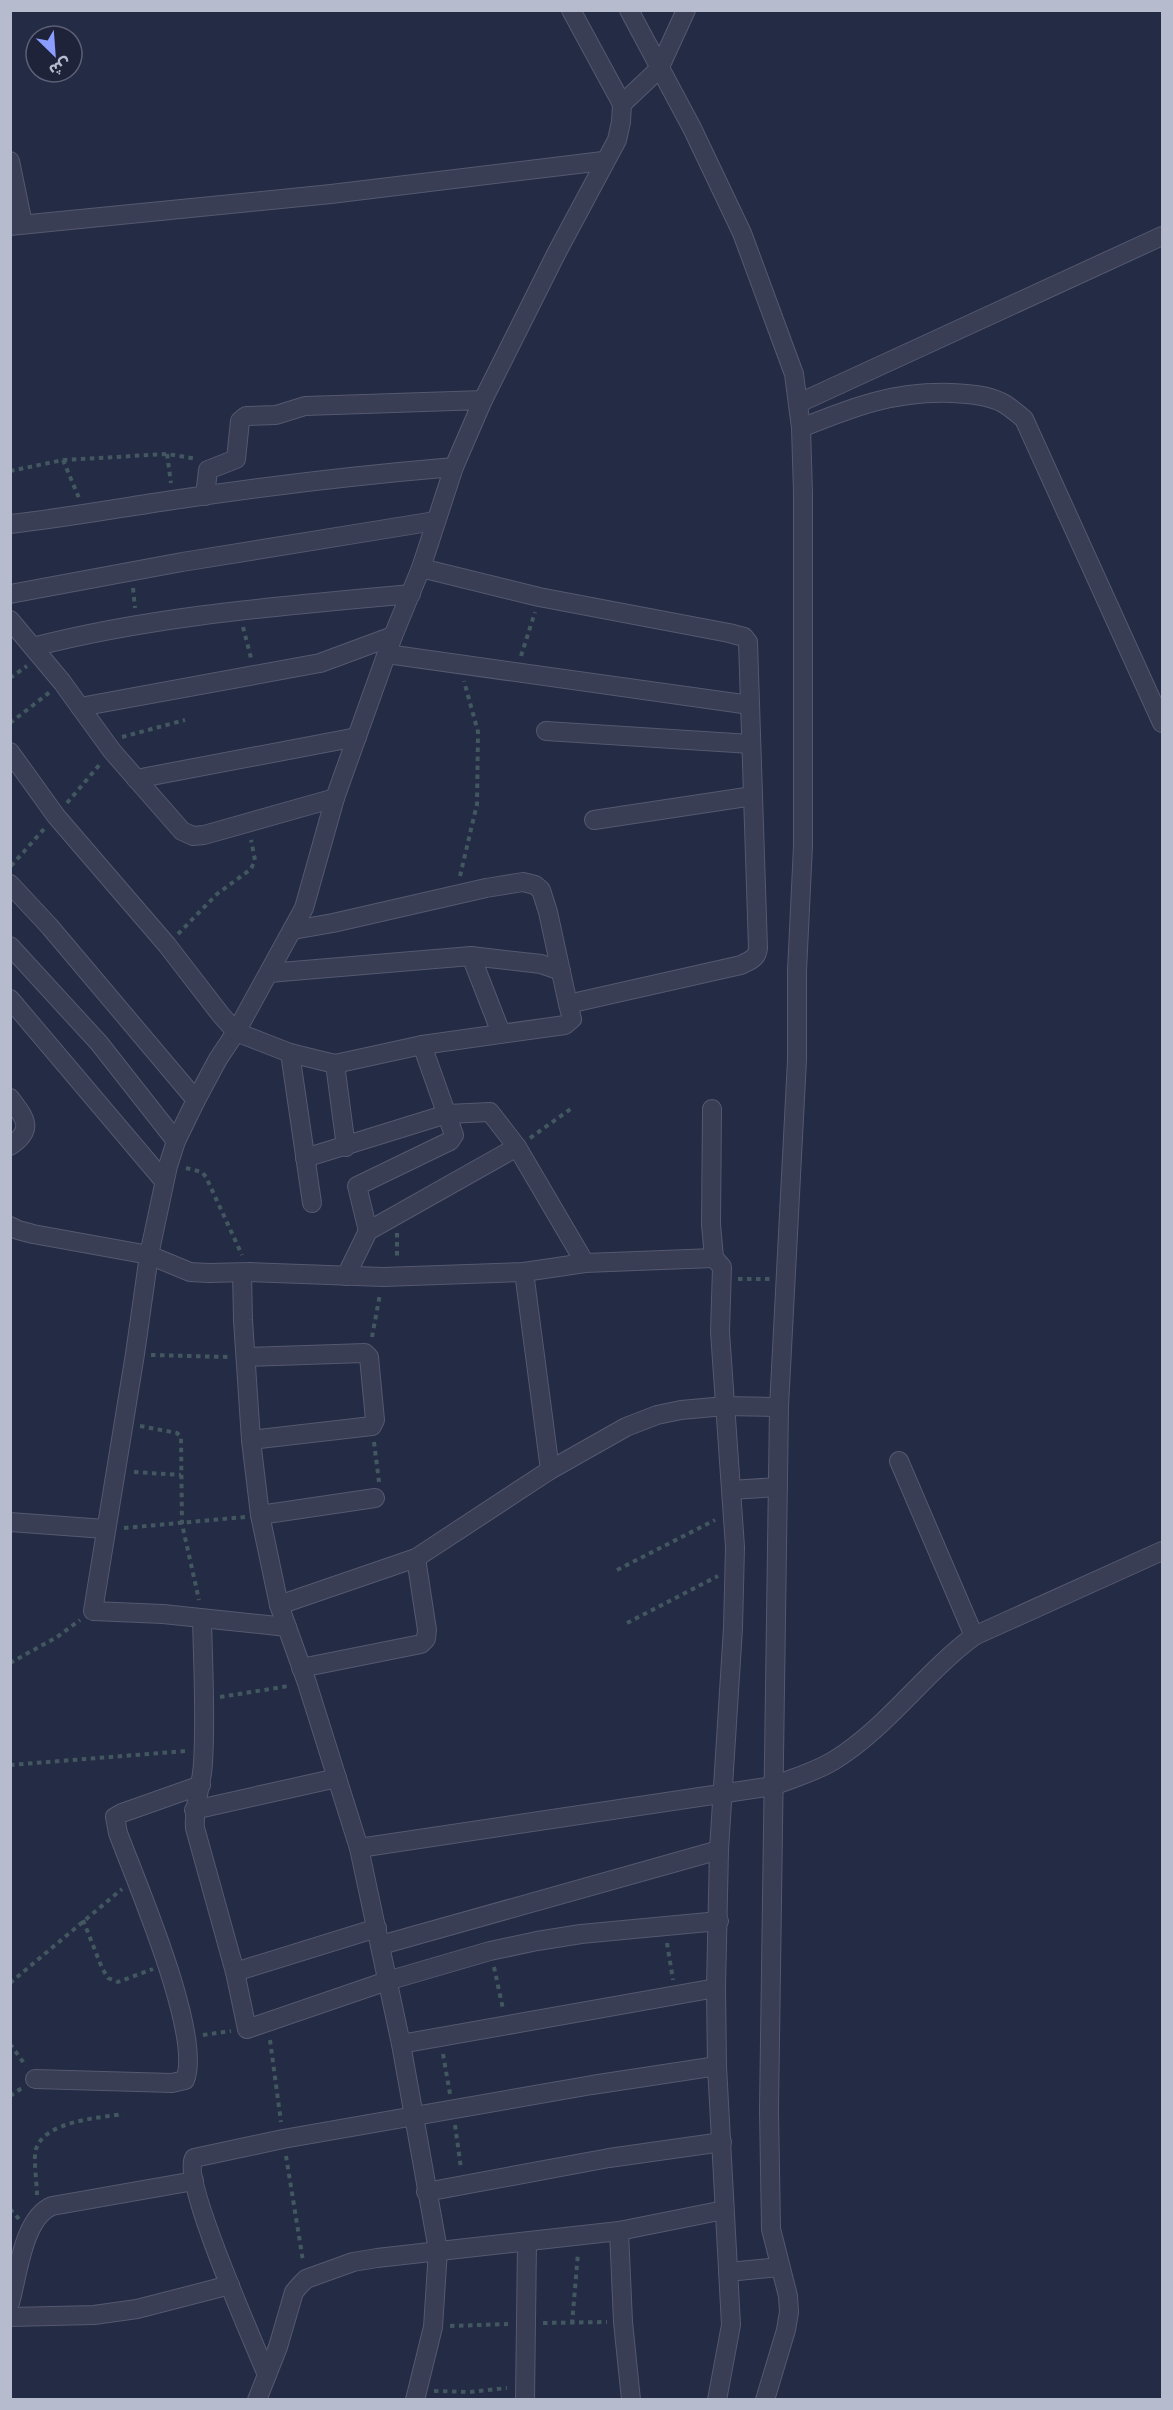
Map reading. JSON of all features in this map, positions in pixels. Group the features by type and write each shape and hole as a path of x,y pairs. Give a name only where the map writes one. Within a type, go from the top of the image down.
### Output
{"street":[{"path":"287,1627 162,1614 93,1611 149,1255 166,1174 176,1141 218,1059 236,1032 293,930 311,888 335,798 393,636 421,568 454,467 483,400 603,161 616,140 621,122 622,104 571,10"},
{"path":"629,10 658,69 692,128 742,233 787,354 801,428 803,846 797,970 797,1060 779,1407 770,2205 774,2247 788,2296 789,2312 786,2330 765,2400"},
{"path":"622,104 658,69 686,10"},
{"path":"10,161 17,225 331,194 603,161"},
{"path":"798,403 1162,236"},
{"path":"801,428 845,410 891,396 932,393 982,396 1003,403 1023,419 1162,723"},
{"path":"205,496 208,470 232,462 237,457 240,421 246,417 276,415 305,406 483,400"},
{"path":"10,524 86,515 173,500 385,473 454,467"},
{"path":"10,594 228,554 435,521"},
{"path":"421,568 539,597 744,637 749,645 757,954 741,965 568,1004"},
{"path":"33,647 137,623 238,610 411,594"},
{"path":"10,620 62,682 108,746 182,831 193,836 204,836 335,798"},
{"path":"80,707 328,661 393,636"},
{"path":"387,654 750,705"},
{"path":"546,731 751,744"},
{"path":"136,778 357,736"},
{"path":"10,752 56,816 167,945 236,1032 290,1053 335,1064 422,1045 565,1025 572,1019 548,912 541,890 535,885 523,882 293,930"},
{"path":"594,819 753,796"},
{"path":"10,884 50,927 196,1100"},
{"path":"10,945 99,1043 176,1141"},
{"path":"269,973 471,956 541,964 561,971"},
{"path":"471,956 501,1033"},
{"path":"10,999 166,1174"},
{"path":"368,1230 357,1186 450,1141 454,1135 422,1045"},
{"path":"290,1053 312,1203"},
{"path":"335,1064 346,1147"},
{"path":"10,1098 24,1116 27,1125 25,1133 10,1146"},
{"path":"711,1109 711,1224 714,1258 722,1268 720,1332 734,1510 733,1628 719,1850 716,1988 717,2066 730,2325 717,2400"},
{"path":"305,1158 447,1114 490,1112 517,1147 585,1263"},
{"path":"346,1276 368,1230 517,1147"},
{"path":"10,1226 33,1234 149,1255 190,1272 390,1276 524,1272 585,1263 714,1258"},
{"path":"524,1272 550,1470"},
{"path":"246,1273 246,1357 251,1440 260,1515 279,1605 359,1848 379,1936 438,2250 433,2327 417,2395"},
{"path":"246,1357 363,1353 368,1355 375,1420 372,1426 251,1440"},
{"path":"279,1605 416,1558 550,1470 626,1427 657,1415 681,1410 725,1406 779,1407"},
{"path":"898,1461 974,1636"},
{"path":"732,1490 778,1487"},
{"path":"260,1515 375,1498"},
{"path":"10,1522 105,1529"},
{"path":"359,1848 773,1786 831,1763 861,1742 949,1655 974,1636 1162,1551"},
{"path":"304,1676 412,1647 426,1639 427,1630 416,1558"},
{"path":"202,1619 204,1749 201,1785 194,1810 195,1827 235,1972 247,2029 387,1981 490,1951 581,1934 665,1928 719,1921"},
{"path":"194,1810 337,1778"},
{"path":"35,2079 182,2082 187,2073 187,2037 168,1964 118,1833 115,1817 201,1785"},
{"path":"235,1972 719,1850"},
{"path":"400,2044 716,1988"},
{"path":"267,2375 207,2225 191,2164 196,2156 413,2118 452,2109 717,2066"},
{"path":"426,2192 609,2158 722,2142"},
{"path":"10,2303 17,2252 38,2214 52,2206 194,2181"},
{"path":"257,2400 278,2347 294,2292 306,2279 353,2262 438,2250 527,2243 619,2231 724,2210"},
{"path":"619,2231 623,2322 631,2400"},
{"path":"525,2393 527,2243"},
{"path":"728,2272 780,2267"},
{"path":"10,2317 94,2315 136,2309 230,2285"}],"path":[{"path":"10,471 63,460 167,454 173,500"},
{"path":"63,460 86,515"},
{"path":"132,573 137,623"},
{"path":"517,671 539,597"},
{"path":"238,610 256,676"},
{"path":"455,895 477,804 478,732 459,664"},
{"path":"10,723 62,682"},
{"path":"10,866 56,816 108,746 185,720"},
{"path":"167,945 208,902 254,864 248,822"},
{"path":"517,1147 572,1108"},
{"path":"166,1174 196,1169 206,1177 246,1273"},
{"path":"368,1355 390,1276 396,1215"},
{"path":"722,1279 787,1280"},
{"path":"135,1354 246,1357"},
{"path":"124,1423 177,1433 182,1441 182,1524 202,1619"},
{"path":"372,1426 380,1490 375,1498"},
{"path":"115,1471 181,1475"},
{"path":"617,1570 734,1510"},
{"path":"105,1529 182,1524 260,1515"},
{"path":"627,1623 734,1568"},
{"path":"10,1663 57,1638 93,1611"},
{"path":"204,1699 304,1676"},
{"path":"10,1765 204,1749"},
{"path":"10,1983 135,1880"},
{"path":"84,1920 108,1978 118,1982 168,1964"},
{"path":"665,1928 676,1995"},
{"path":"490,1951 507,2026"},
{"path":"268,2021 272,2070 306,2279"},
{"path":"187,2037 247,2029"},
{"path":"441,2037 464,2184"},
{"path":"10,2044 35,2079"},
{"path":"38,2214 36,2149 48,2131 70,2124 123,2114"},
{"path":"572,2324 579,2236"},
{"path":"433,2327 623,2322"},
{"path":"417,2395 470,2392 525,2393"}]}
